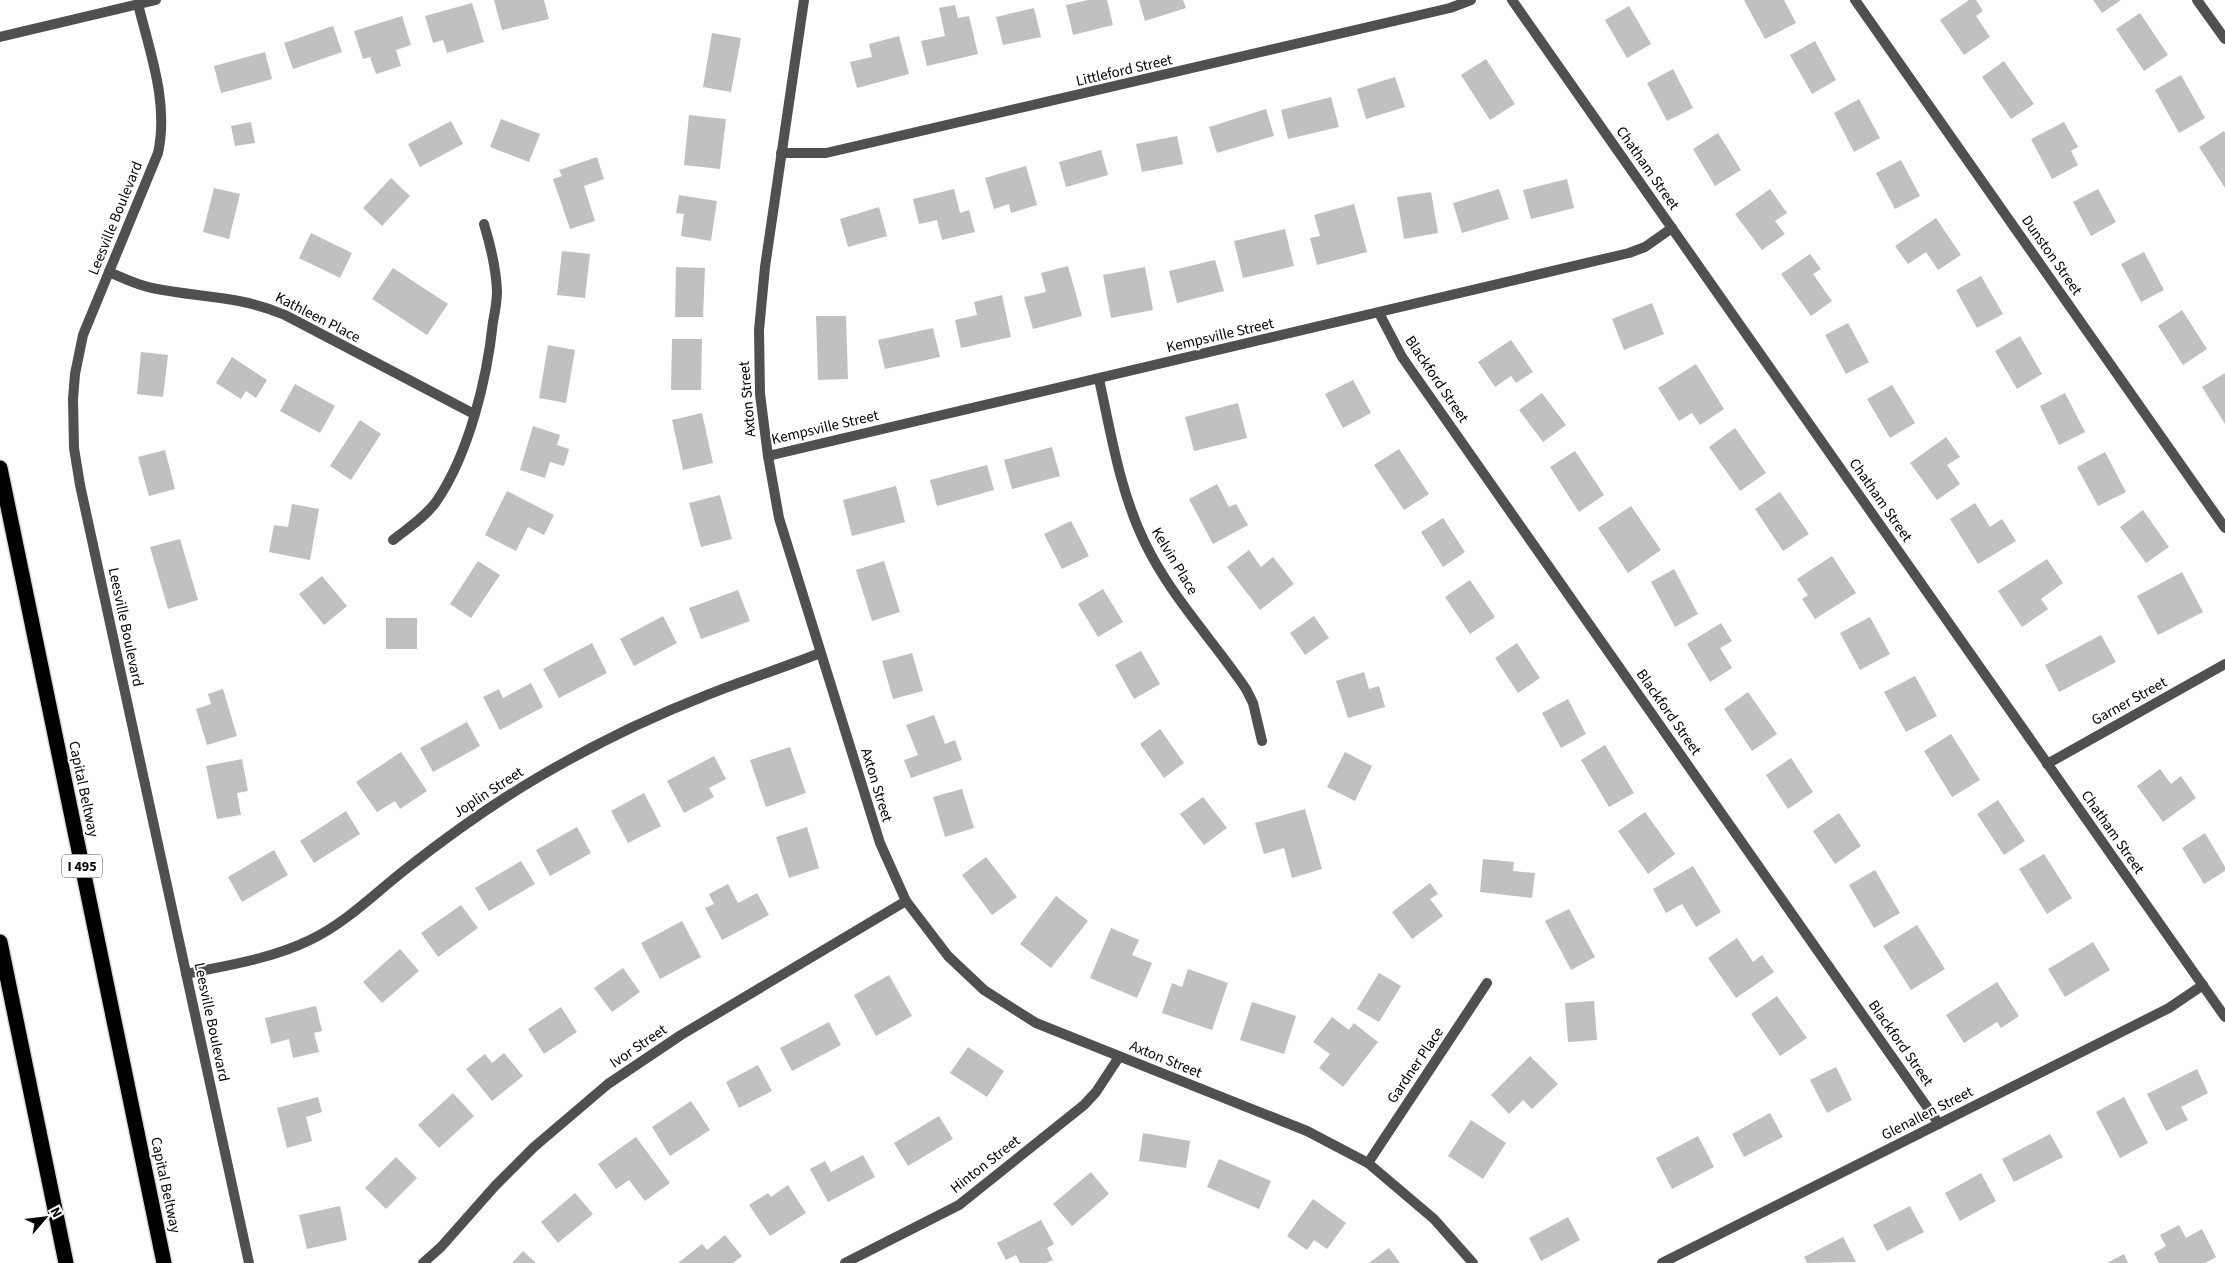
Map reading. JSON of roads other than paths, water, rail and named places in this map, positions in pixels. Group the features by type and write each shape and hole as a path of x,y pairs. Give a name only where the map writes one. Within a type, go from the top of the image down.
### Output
{"highway":[{"name":"Capital Beltway","path":"0,468 164,1263"},
{"path":"0,942 66,1263"}],"street":[{"path":"0,37 156,0"},
{"name":"Axton Street","path":"804,0 765,267 759,330 760,394 779,518 880,843 906,901 939,947 984,990 1036,1023 1307,1131 1368,1163 1434,1219 1473,1263"},
{"name":"Littleford Street","path":"781,153 826,153 920,133 1450,8 1471,0"},
{"name":"Chatham Street","path":"1512,0 2225,1017"},
{"name":"Dunston Street","path":"1855,0 2225,528"},
{"path":"2197,0 2225,40"},
{"name":"Leesville Boulevard","path":"138,4 159,90 163,112 162,132 158,153 83,335 75,374 73,399 74,448 82,495 249,1263"},
{"path":"394,540 423,516 435,503 457,464 474,414 490,350 497,293 494,257 484,224"},
{"name":"Kempsville Street","path":"768,456 1629,253 1645,248 1672,228"},
{"name":"Kathleen Place","path":"109,272 153,288 236,299 263,306 286,315 474,414"},
{"name":"Blackford Street","path":"1378,313 1402,357 1939,1124"},
{"name":"Kelvin Place","path":"1099,379 1124,491 1138,528 1159,569 1178,598 1246,689 1252,702 1262,741"},
{"name":"Joplin Street","path":"186,974 246,962 288,950 310,940 346,919 405,869 463,826 539,777 643,722 707,695 820,653"},
{"name":"Garner Street","path":"2047,764 2225,664"},
{"name":"Ivor Street","path":"423,1263 441,1247 495,1186 534,1147 608,1084 681,1035 906,901"},
{"name":"Gardner Place","path":"1368,1163 1487,983"},
{"name":"Glenallen Street","path":"1662,1263 2169,1008 2203,985"},
{"name":"Hinton Street","path":"845,1263 935,1219 979,1190 1084,1105 1096,1092 1119,1057"}]}
